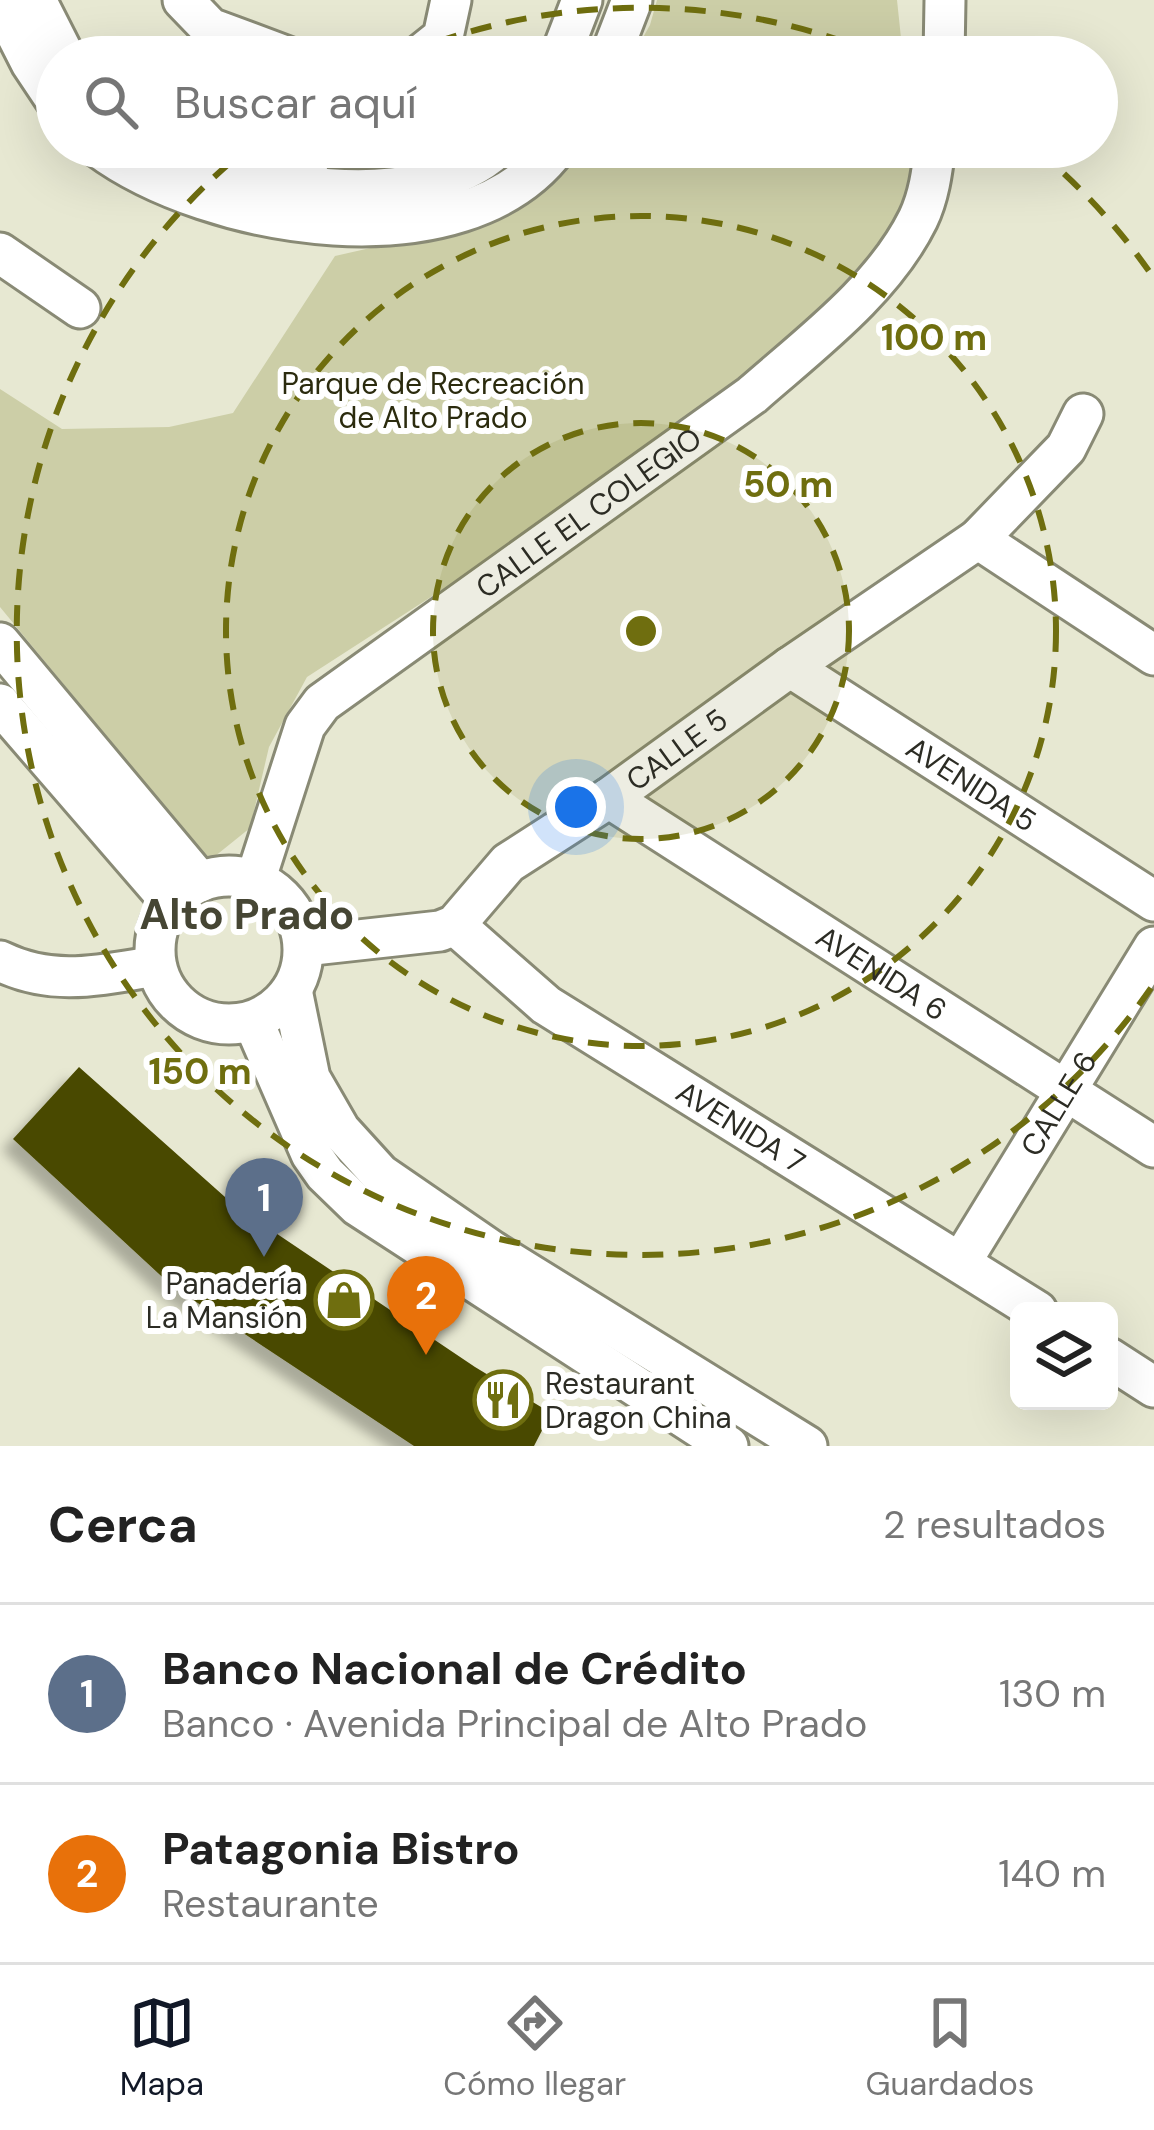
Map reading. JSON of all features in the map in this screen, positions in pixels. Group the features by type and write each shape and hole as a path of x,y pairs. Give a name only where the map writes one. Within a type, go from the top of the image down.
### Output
{"street":[{"path":"36,0 54,36"},
{"path":"183,0 210,28 232,36"},
{"path":"443,36 451,0"},
{"path":"568,36 582,0"},
{"path":"618,36 632,0"},
{"path":"944,36 945,0"},
{"path":"0,2 36,70"},
{"path":"126,168 212,201 305,184 376,225 424,221 470,209 505,195 540,168"},
{"path":"209,168 341,188 417,185 467,168"},
{"name":"CALLE EL COLEGIO","path":"255,881 305,726 322,703 752,395 865,290 905,242 930,188 932,168"},
{"path":"0,253 80,308"},
{"name":"CALLE 5","path":"455,926 508,862 609,798 978,539 1066,448 1083,415"},
{"path":"978,539 1154,655"},
{"path":"0,643 186,892"},
{"name":"AVENIDA 5","path":"790,667 1154,901"},
{"path":"0,704 186,892"},
{"name":"AVENIDA 6","path":"609,798 1154,1147"},
{"path":"228,876 255,881 284,900 301,929 304,946 292,990 268,1014 253,1021 213,1023 174,1015 156,966 156,932 186,892 228,876"},
{"path":"304,946 440,932 455,926"},
{"name":"AVENIDA 7","path":"455,926 546,1004 1023,1302"},
{"name":"CALLE 6","path":"961,1262 1154,947"},
{"path":"0,961 40,977 76,979 156,966"},
{"path":"292,990 310,1078 340,1130 380,1174 492,1251 807,1446"},
{"path":"253,1021 311,1154 358,1206 728,1446"},
{"path":"1118,1364 1154,1387"}],"green space":[{"path":"657,0 897,0 901,36 644,36"},
{"name":"Parque de Recreación de Alto Prado","path":"556,168 913,168 908,202 876,257 787,346 499,553 307,677 269,747 250,828 209,861 0,607 0,389 62,429 169,427 233,413 335,256 463,227 537,189"}],"building":[{"path":"79,1067 234,1205 551,1413 534,1446 414,1446 172,1286 13,1139"}],"place":[{"name":"Banco Nacional de Crédito","path":"264,1257"},
{"name":"Panadería La Mansión","path":"344,1300"},
{"name":"Patagonia Bistro","path":"426,1355"},
{"name":"Restaurant Dragon China","path":"503,1400"}],"district":[{"name":"Alto Prado","path":"247,914"}]}
